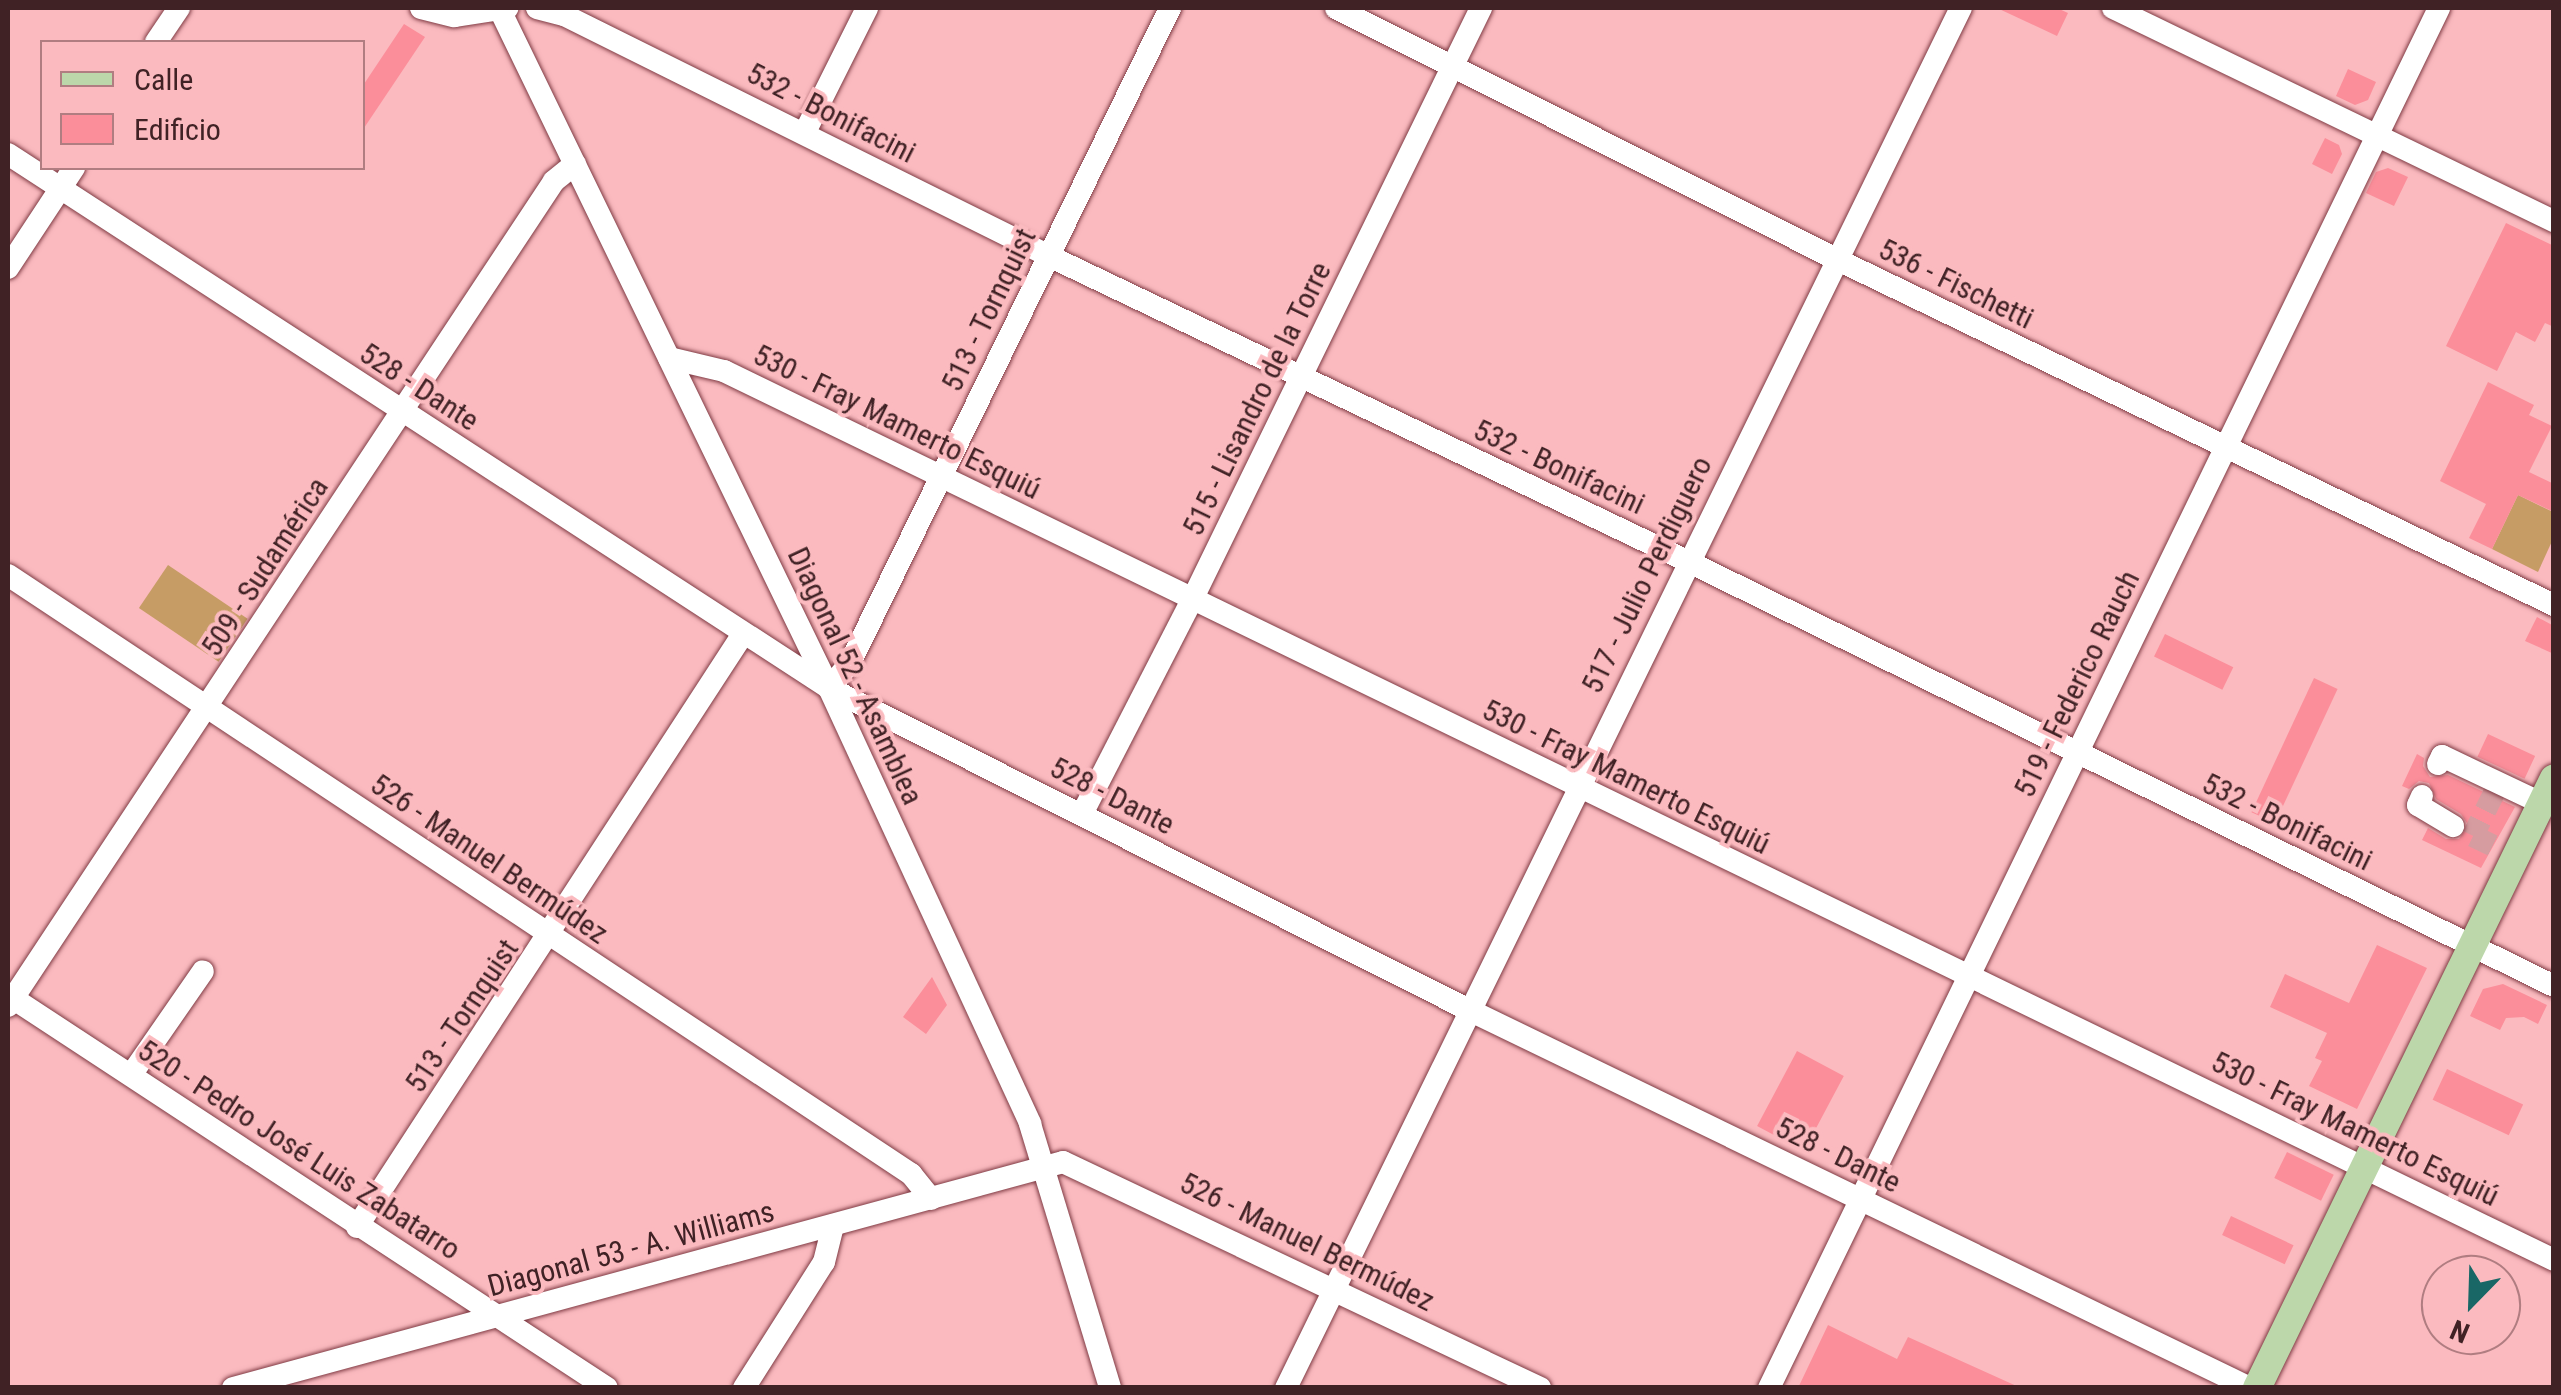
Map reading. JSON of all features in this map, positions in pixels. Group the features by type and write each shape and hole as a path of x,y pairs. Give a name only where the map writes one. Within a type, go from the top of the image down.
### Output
{"main road":[{"path":"2254,1388 2472,946 2506,852 2547,791"}],"street":[{"path":"157,40 179,8"},
{"path":"421,8 454,16 502,8"},
{"name":"Diagonal 52 - Asamblea","path":"502,8 829,688 1044,1164 1110,1388"},
{"name":"532 - Bonifacini","path":"536,8 566,11 1049,256 1688,561 2554,986"},
{"path":"805,132 867,8"},
{"name":"513 - Tornquist","path":"829,688 846,672 1170,8"},
{"name":"536 - Fischetti","path":"1336,8 1838,260 2554,605"},
{"name":"515 - Lisandro de la Torre","path":"1082,814 1193,598 1481,8"},
{"name":"517 - Julio Perdiguero","path":"1286,1388 1576,787 1961,8"},
{"path":"2113,8 2554,221"},
{"name":"519 - Federico Rauch","path":"1768,1388 2440,8"},
{"name":"528 - Dante","path":"8,154 829,688 1469,1010 2254,1388"},
{"name":"509 - Sudamérica","path":"9,1000 554,182 575,164"},
{"path":"8,268 73,170"},
{"name":"530 - Fray Mamerto Esquiú","path":"668,358 724,371 2554,1260"},
{"name":"526 - Manuel Bermúdez","path":"8,575 911,1174 931,1198"},
{"name":"513 - Tornquist","path":"358,1227 743,634"},
{"path":"2438,764 2442,756 2497,787 2547,791"},
{"path":"2422,796 2418,804 2452,826"},
{"path":"130,1076 202,971"},
{"name":"520 - Pedro José Luis Zabatarro","path":"9,1000 606,1388"},
{"name":"526 - Manuel Bermúdez","path":"1044,1164 1076,1165 1540,1388"},
{"name":"Diagonal 53 - A. Williams","path":"233,1388 1044,1164"},
{"path":"744,1388 824,1262 833,1225"}],"shaded area":[{"path":"2518,495 2553,512 2553,539 2538,572 2492,549"},
{"path":"168,565 248,619 219,662 139,608"}],"building":[{"path":"1997,8 2057,8 2068,13 2057,36"},
{"path":"404,24 425,37 365,127 365,82"},
{"path":"2348,69 2376,82 2368,100 2355,105 2336,96"},
{"path":"2325,138 2339,145 2342,154 2332,174 2312,164"},
{"path":"2388,168 2408,177 2394,206 2366,193 2376,172"},
{"path":"2506,223 2554,246 2554,327 2545,323 2535,342 2516,332 2497,371 2446,346"},
{"path":"2488,382 2534,405 2529,415 2552,426 2529,472 2554,484 2554,512 2518,495 2492,549 2469,538 2486,504 2440,481"},
{"path":"2537,617 2554,626 2554,654 2525,641"},
{"path":"2165,634 2233,667 2222,690 2154,656"},
{"path":"2314,678 2338,689 2275,823 2251,812"},
{"path":"2488,734 2535,756 2525,779 2477,757"},
{"path":"2417,754 2424,758 2423,766 2430,777 2448,775 2515,807 2481,868 2422,840 2428,828 2446,839 2459,839 2468,825 2461,814 2436,799 2429,783 2419,781 2409,789 2402,786"},
{"path":"2377,945 2427,968 2357,1109 2309,1086 2322,1061 2315,1058 2327,1033 2270,1007 2285,974 2349,1003"},
{"path":"932,977 947,1005 926,1034 903,1017"},
{"path":"2503,984 2547,1005 2538,1024 2524,1017 2506,1018 2500,1030 2470,1016 2483,989"},
{"path":"1797,1051 1844,1076 1804,1151 1757,1126"},
{"path":"2447,1069 2523,1104 2509,1135 2433,1100"},
{"path":"2287,1152 2334,1175 2321,1201 2274,1178"},
{"path":"2231,1216 2294,1245 2285,1264 2222,1235"},
{"path":"1828,1325 1897,1359 1908,1337 2021,1388 1798,1388"}],"tunnel":[{"path":"2495,791 2473,836 2496,847"}]}
